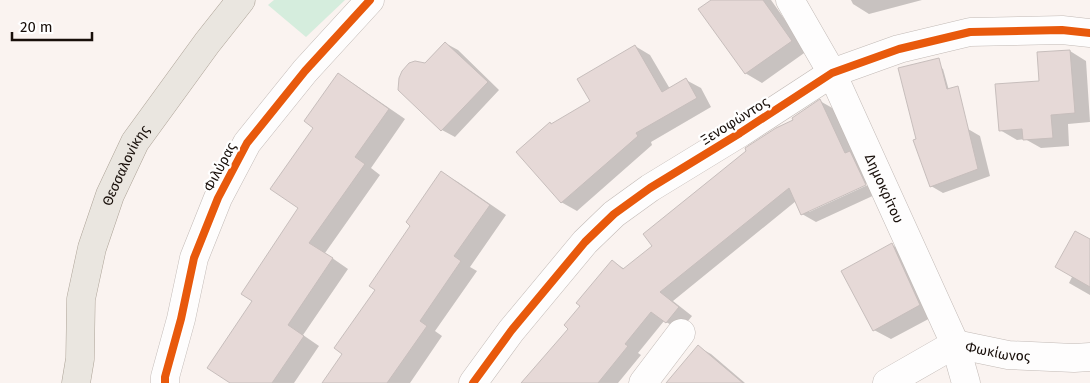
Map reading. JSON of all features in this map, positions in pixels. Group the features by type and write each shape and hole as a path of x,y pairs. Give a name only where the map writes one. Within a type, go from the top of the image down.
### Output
{"main road":[{"name":"Θεσσαλονίκης","path":"80,375 81,298 92,248 110,195 135,142 206,43 241,0"}],"street":[{"name":"Φιλύρας","path":"166,383 165,377 181,319 194,258 218,198 230,174 247,143 305,71 370,0"},
{"name":"Δημοκρίτου","path":"790,0 832,73 955,344 966,383"},
{"name":"Ξενοφώντος","path":"473,383 511,331 585,242 614,214 650,188 740,133 832,73 899,49 970,32 1062,30 1090,34"},
{"path":"643,383 681,333"},
{"name":"Φωκίωνος","path":"887,383 955,344 1008,355 1090,357"}],"green space":[{"path":"274,0 345,0 306,37 268,5"}],"building":[{"path":"711,0 763,0 792,41 745,74 698,9"},
{"path":"445,42 488,82 441,131 398,90 399,78 409,63 415,61 425,63"},
{"path":"635,45 662,92 686,78 697,98 636,133 638,136 561,203 516,152 550,122 551,124 590,101 577,79"},
{"path":"1070,50 1075,113 1051,115 1053,138 1023,140 1022,129 999,131 995,84 1039,81 1037,52"},
{"path":"939,58 947,89 958,86 978,169 930,187 913,140 916,139 898,68"},
{"path":"338,73 389,109 355,157 365,164 309,243 333,258 288,325 304,336 272,383 230,383 207,368 252,301 241,294 298,208 270,189 313,128 304,121"},
{"path":"820,99 845,153 850,151 866,185 801,215 789,188 660,292 679,307 666,323 651,312 625,344 628,346 598,383 521,383 568,329 564,325 580,306 576,303 612,260 623,269 652,246 643,234 746,151 745,148 776,128 793,120 792,118"},
{"path":"441,171 490,205 454,256 461,261 420,321 427,326 387,383 322,383 342,354 334,348 375,290 369,286 410,226 406,222"},
{"path":"1075,231 1090,239 1090,287 1055,267"},
{"path":"892,243 920,305 873,331 841,271"},
{"path":"698,345 743,383 666,383"}],"cycle path":[{"path":"165,383 194,258 218,198 247,143 305,71 370,0"},
{"path":"473,383 511,331 585,242 614,214 650,188 740,133 832,73 899,49 970,32 1062,30 1090,33"}]}
